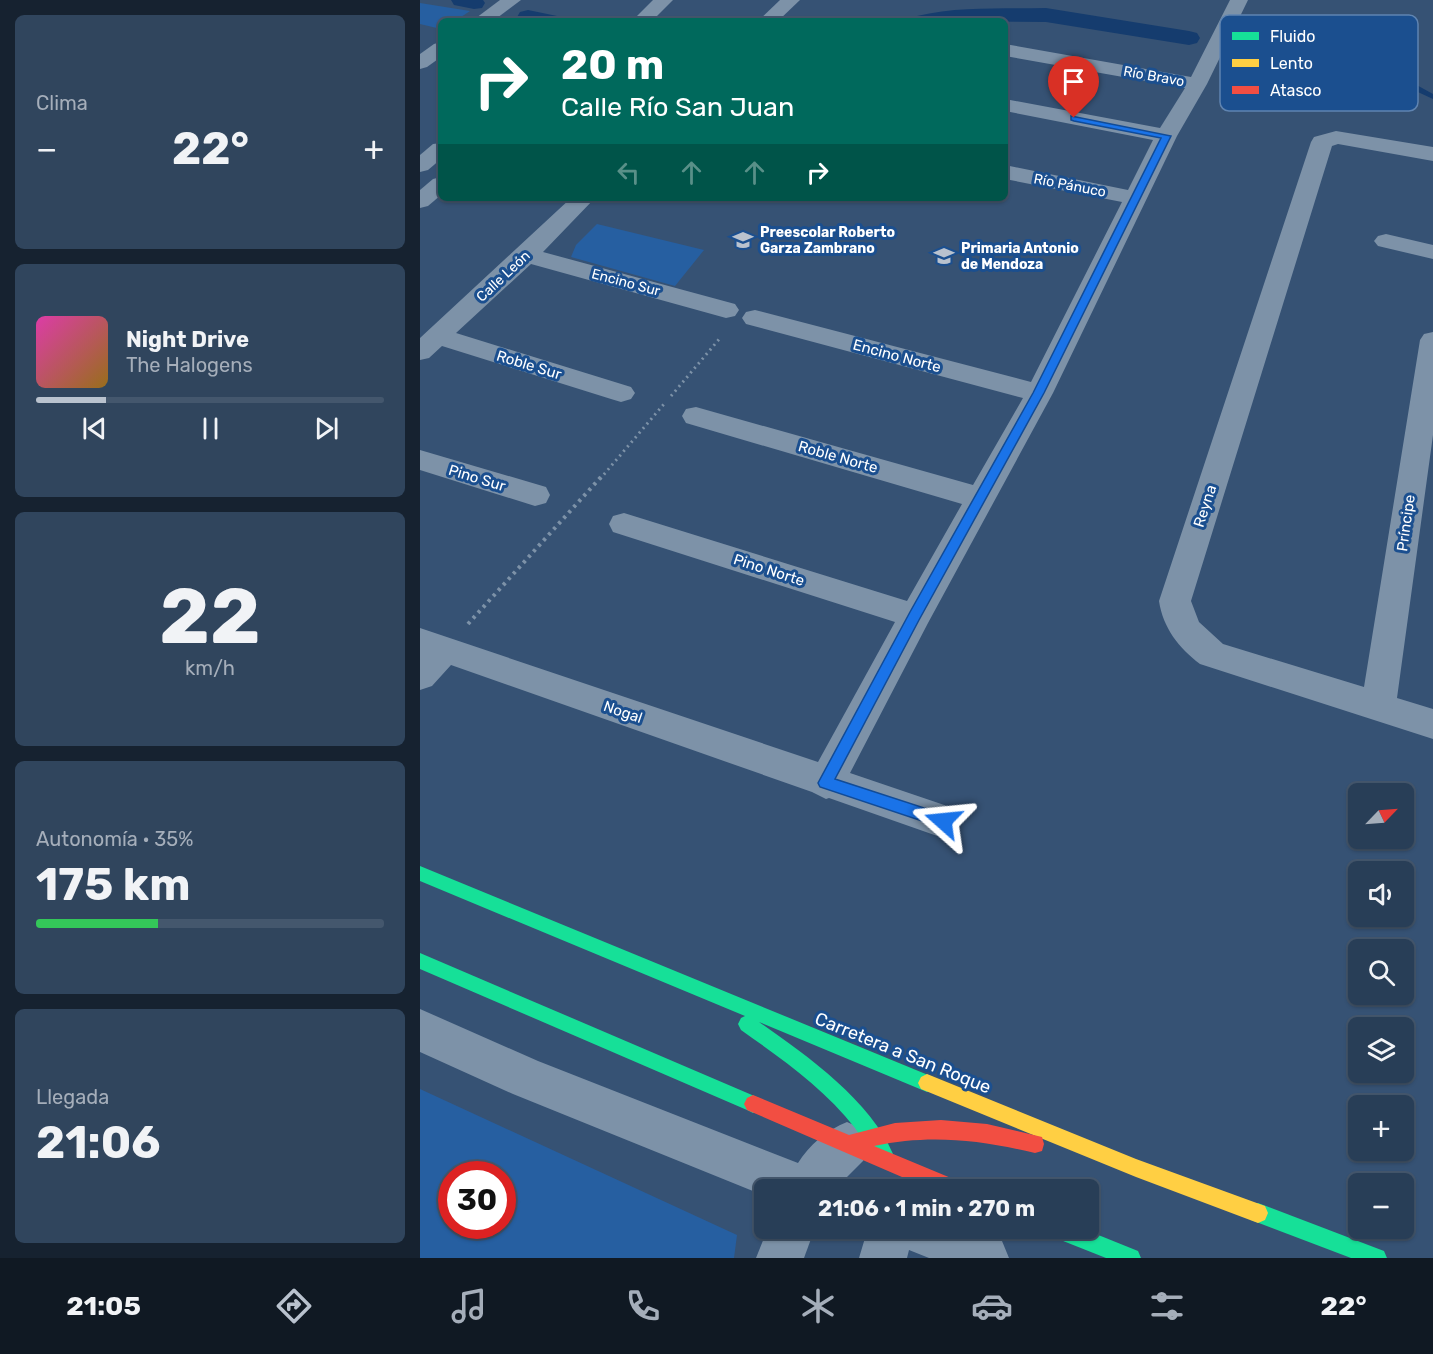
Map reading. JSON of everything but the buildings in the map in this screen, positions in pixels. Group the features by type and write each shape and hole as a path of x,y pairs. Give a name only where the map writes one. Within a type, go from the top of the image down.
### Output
{"main road":[{"name":"Carretera a San Roque","path":"420,873 698,990 1136,1168 1377,1258"},
{"path":"420,961 928,1179"},
{"path":"698,990 808,1066 845,1098 876,1158"},
{"path":"876,1158 942,1128 977,1130 1136,1168"},
{"path":"1083,1239 1131,1258"},
{"path":"1329,1241 1357,1258"}],"street":[{"path":"485,18 512,0"},
{"path":"770,18 790,0"},
{"path":"637,2 661,3"},
{"path":"644,18 661,3"},
{"path":"826,783 915,616 1039,393 1166,136 1197,84 1220,29"},
{"path":"428,64 438,40"},
{"name":"Río Bravo","path":"1008,51 1197,84"},
{"path":"1008,106 1166,136"},
{"name":"Reyna","path":"1433,154 1336,137 1327,138 1322,142 1175,601 1181,625 1199,645 1212,654 1433,724"},
{"path":"420,165 438,150"},
{"name":"Río Pánuco","path":"1008,173 1136,198"},
{"path":"420,201 438,186"},
{"name":"Calle León","path":"428,344 526,255 581,201"},
{"path":"1386,241 1433,252"},
{"name":"Encino Sur","path":"526,255 726,321"},
{"name":"Encino Norte","path":"755,318 1039,393"},
{"name":"Príncipe","path":"1378,707 1433,340"},
{"name":"Roble Sur","path":"428,344 621,393"},
{"name":"Roble Norte","path":"696,416 980,498"},
{"name":"Pino Sur","path":"420,460 535,495"},
{"name":"Pino Norte","path":"624,524 915,616"},
{"path":"420,676 432,645"},
{"name":"Nogal","path":"432,645 826,783 943,821"},
{"path":"420,1030 528,1079 780,1179"},
{"path":"815,1179 820,1170 876,1158"},
{"path":"780,1258 788,1239"},
{"path":"883,1258 889,1239"},
{"path":"940,1239 984,1258"}],"path":[{"path":"432,645 574,509 726,321"}],"shaded area":[{"path":"420,3 470,11 460,18 438,18 438,28 420,24"},
{"path":"597,224 704,250 675,286 571,257 576,245"},
{"path":"420,1089 737,1235 734,1258 420,1258"}],"waterway":[{"path":"462,0 474,3"},
{"path":"949,18 1046,15 1189,38"},
{"path":"528,17 533,18"},
{"path":"1418,89 1433,97"}],"traffic: fast":[{"path":"420,873 927,1083"},
{"path":"420,961 753,1104"},
{"path":"747,1024 823,1081 856,1115 884,1154"},
{"path":"1258,1213 1377,1258"},
{"path":"1083,1239 1131,1258"}],"traffic: slow":[{"path":"927,1083 1136,1168 1258,1213"}],"traffic: jam":[{"path":"753,1104 930,1179"},
{"path":"847,1145 871,1137 918,1129 964,1130 1035,1144"}],"place":[{"name":"Preescolar Roberto Garza Zambrano","path":"743,240"},
{"name":"Primaria Antonio de Mendoza","path":"944,256"}],"route":[{"path":"943,821 826,783 915,616 1039,393 1166,136 1074,118"}]}
